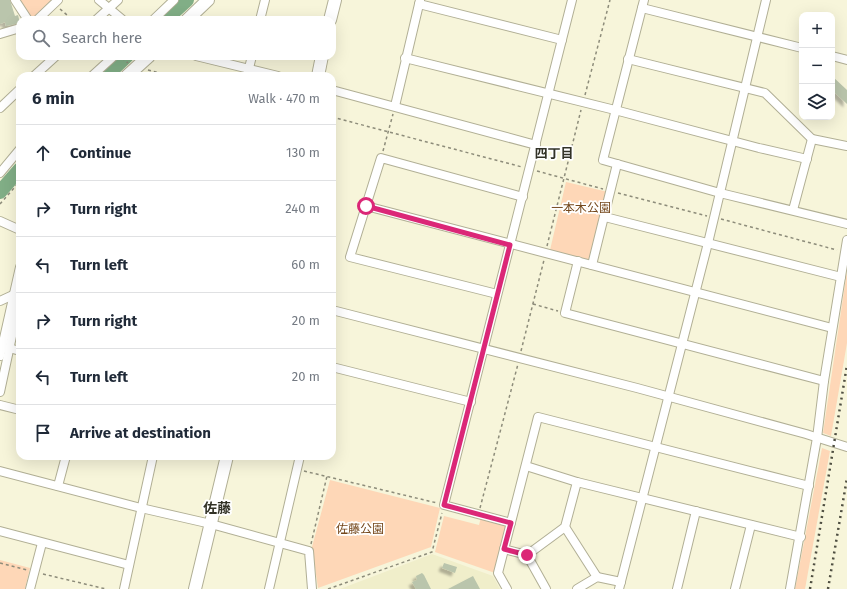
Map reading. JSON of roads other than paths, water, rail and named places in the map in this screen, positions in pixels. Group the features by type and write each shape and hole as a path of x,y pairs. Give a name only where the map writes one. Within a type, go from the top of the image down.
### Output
{"street":[{"path":"15,0 25,16"},
{"path":"99,0 118,16"},
{"path":"100,16 118,0"},
{"path":"157,16 174,0"},
{"path":"191,16 208,0"},
{"path":"261,16 265,0"},
{"path":"331,16 335,0"},
{"path":"511,523 444,505 572,0"},
{"path":"566,527 597,577 620,586 708,243 766,0"},
{"path":"40,16 56,2"},
{"path":"395,106 405,58 420,2 562,40"},
{"path":"799,47 643,4 603,160 720,193 847,224"},
{"path":"0,34 16,29"},
{"path":"835,57 847,60"},
{"path":"405,58 807,159"},
{"path":"628,59 765,93 812,139 847,146"},
{"path":"38,72 52,60"},
{"path":"96,72 110,60"},
{"path":"132,69 144,60"},
{"path":"209,60 248,72 251,60"},
{"path":"319,72 321,60"},
{"path":"336,91 536,145"},
{"path":"0,108 16,93"},
{"path":"793,210 812,139"},
{"path":"0,173 16,154"},
{"path":"497,294 350,257 381,158 523,197"},
{"path":"592,265 617,164"},
{"path":"366,206 510,245 578,261 694,293 832,328"},
{"path":"605,217 841,277"},
{"path":"0,221 16,228"},
{"path":"790,589 801,537 817,438 832,328 847,240"},
{"path":"578,261 565,313 824,381"},
{"path":"0,301 16,297"},
{"path":"0,356 16,300"},
{"path":"0,392 16,303"},
{"path":"336,310 520,356 847,447"},
{"path":"9,348 16,350"},
{"path":"336,368 471,402"},
{"path":"0,405 16,409"},
{"path":"507,589 498,573 538,417 809,486"},
{"path":"58,486 65,460"},
{"path":"124,589 152,460"},
{"path":"195,589 226,460"},
{"path":"269,589 299,460"},
{"path":"526,466 577,482 801,537"},
{"path":"0,471 141,508 211,524 279,542 309,552 312,589"},
{"path":"527,555 566,527 577,482"},
{"path":"677,589 696,511"},
{"path":"735,589 751,525"},
{"path":"0,531 129,565"},
{"path":"30,589 42,542"},
{"path":"504,549 527,555 546,589"},
{"path":"577,589 597,577"}],"waterway":[{"path":"169,16 187,0"},
{"path":"110,72 123,60"},
{"path":"0,192 16,174"}],"railway":[{"path":"810,589 847,365"},
{"path":"828,589 847,478"}],"district":[{"name":"四丁目","path":"554,153"},
{"name":"佐藤","path":"217,508"}],"park label":[{"name":"一本木公園","path":"581,208"},
{"name":"佐藤公園","path":"360,529"}]}
